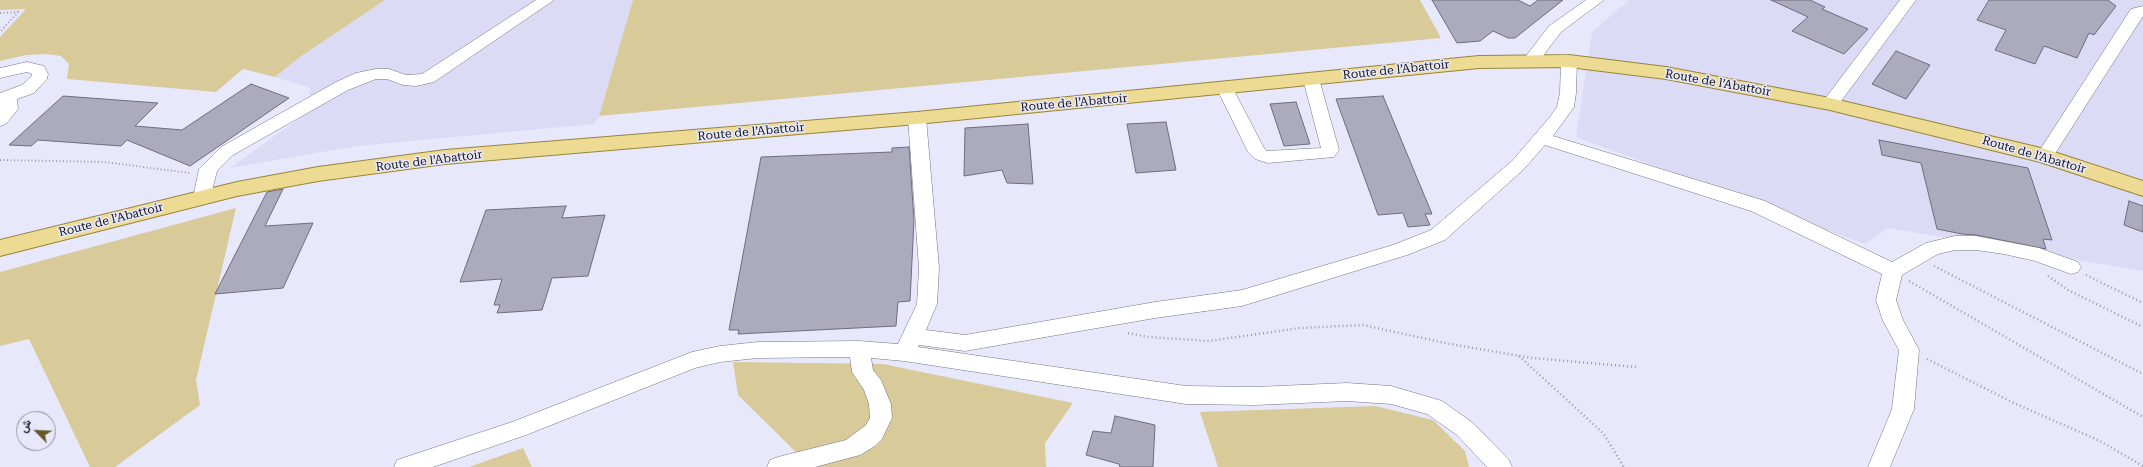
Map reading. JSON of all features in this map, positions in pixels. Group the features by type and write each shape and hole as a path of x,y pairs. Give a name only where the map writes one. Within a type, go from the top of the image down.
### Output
{"main road":[{"name":"Route de l’Abattoir","path":"0,248 237,189 318,174 445,157 917,118 1479,62 1532,60 1569,61 1666,73 1830,104 2045,156 2143,189"}],"street":[{"path":"202,198 208,169 227,151 342,86 362,77 376,74 388,74 403,80 416,81 428,78 546,0"},
{"path":"1532,60 1555,29 1596,0"},
{"path":"1830,104 1908,0"},
{"path":"2045,156 2137,12 2143,11"},
{"path":"405,467 518,429 692,360 720,354 758,350 859,349 908,344 965,343 1155,310 1242,298 1400,250 1438,235 1518,165 1556,121 1565,107 1568,93 1569,61"},
{"path":"0,73 27,67 38,70 40,74 39,79 28,89 4,98 9,109 0,120"},
{"path":"1224,87 1257,152 1261,155 1268,157 1328,153 1330,150 1310,79"},
{"path":"908,344 927,304 929,268 917,118"},
{"path":"1541,138 1645,172 1715,191 1758,206 1790,220 1893,271"},
{"path":"1879,467 1903,409 1909,350 1893,321 1886,300 1893,271 1916,256 1933,248 1955,243 1976,243 2039,255 2071,267"},
{"path":"908,344 1186,395 1255,396 1347,392 1391,395 1434,407 1465,429 1501,467"},
{"path":"778,467 852,448 867,439 874,432 881,418 880,404 873,386 863,372 859,349"}],"path":[{"path":"0,13 18,12 0,32"},
{"path":"0,160 105,162 207,176"},
{"path":"1916,256 2143,374"},
{"path":"2071,267 2143,303"},
{"path":"1893,271 2143,418"},
{"path":"2043,273 2068,290 2143,327"},
{"path":"1127,332 1148,337 1209,341 1300,328 1363,325 1450,344 1518,355 1636,366"},
{"path":"1909,350 2016,404 2100,441 2143,466"},
{"path":"1518,355 1603,433 1624,467"}],"shaded area":[{"path":"0,0 385,0 300,57 275,77 243,69 216,92 67,79 69,64 61,56 47,54 26,55 0,61 0,37 26,9 0,10"},
{"path":"385,0 633,0 599,116 594,124 357,146 230,168 325,100 309,94 310,88 275,77 300,57"},
{"path":"633,0 1420,0 1441,38 599,116"},
{"path":"1629,0 2143,0 2143,271 1888,228 1865,244 1576,137 1592,32"},
{"path":"236,208 196,380 200,405 115,467 90,467 29,339 0,346 0,272"},
{"path":"733,362 883,364 1073,403 1045,443 1046,467 811,467 738,395"},
{"path":"1375,406 1433,420 1465,451 1469,467 1218,467 1200,412"},
{"path":"523,448 532,467 469,467"}],"building":[{"path":"1432,0 1518,0 1530,6 1538,0 1563,0 1515,38 1508,38 1493,31 1480,41 1457,43"},
{"path":"1771,0 1810,0 1825,7 1822,9 1868,29 1844,54 1792,31 1808,17"},
{"path":"1989,0 2108,0 2116,6 2094,35 2089,33 2077,58 2044,46 2035,64 1995,50 2006,30 1977,20"},
{"path":"1896,51 1930,65 1906,99 1872,84"},
{"path":"251,84 289,98 190,166 127,140 121,146 38,140 31,146 9,145 63,96 158,103 135,126 182,130"},
{"path":"1383,96 1432,214 1425,214 1430,225 1408,227 1403,213 1378,215 1336,99"},
{"path":"1296,102 1310,144 1284,146 1270,104"},
{"path":"1166,122 1176,170 1136,173 1127,124"},
{"path":"1028,124 1033,184 1007,183 1002,170 964,176 965,128"},
{"path":"1879,140 2028,168 2052,240 2043,239 2046,249 1937,229 1921,163 1882,155"},
{"path":"909,147 914,220 910,301 898,302 896,326 738,334 739,330 729,330 761,157 892,152 892,148"},
{"path":"283,189 265,226 313,223 283,288 215,294 267,192"},
{"path":"2129,201 2143,206 2143,232 2124,225"},
{"path":"566,206 562,218 605,215 588,276 552,278 542,310 497,313 500,305 494,305 502,279 460,282 486,210"},
{"path":"1115,416 1155,425 1153,467 1120,467 1119,464 1086,455 1093,431 1111,433"}]}
